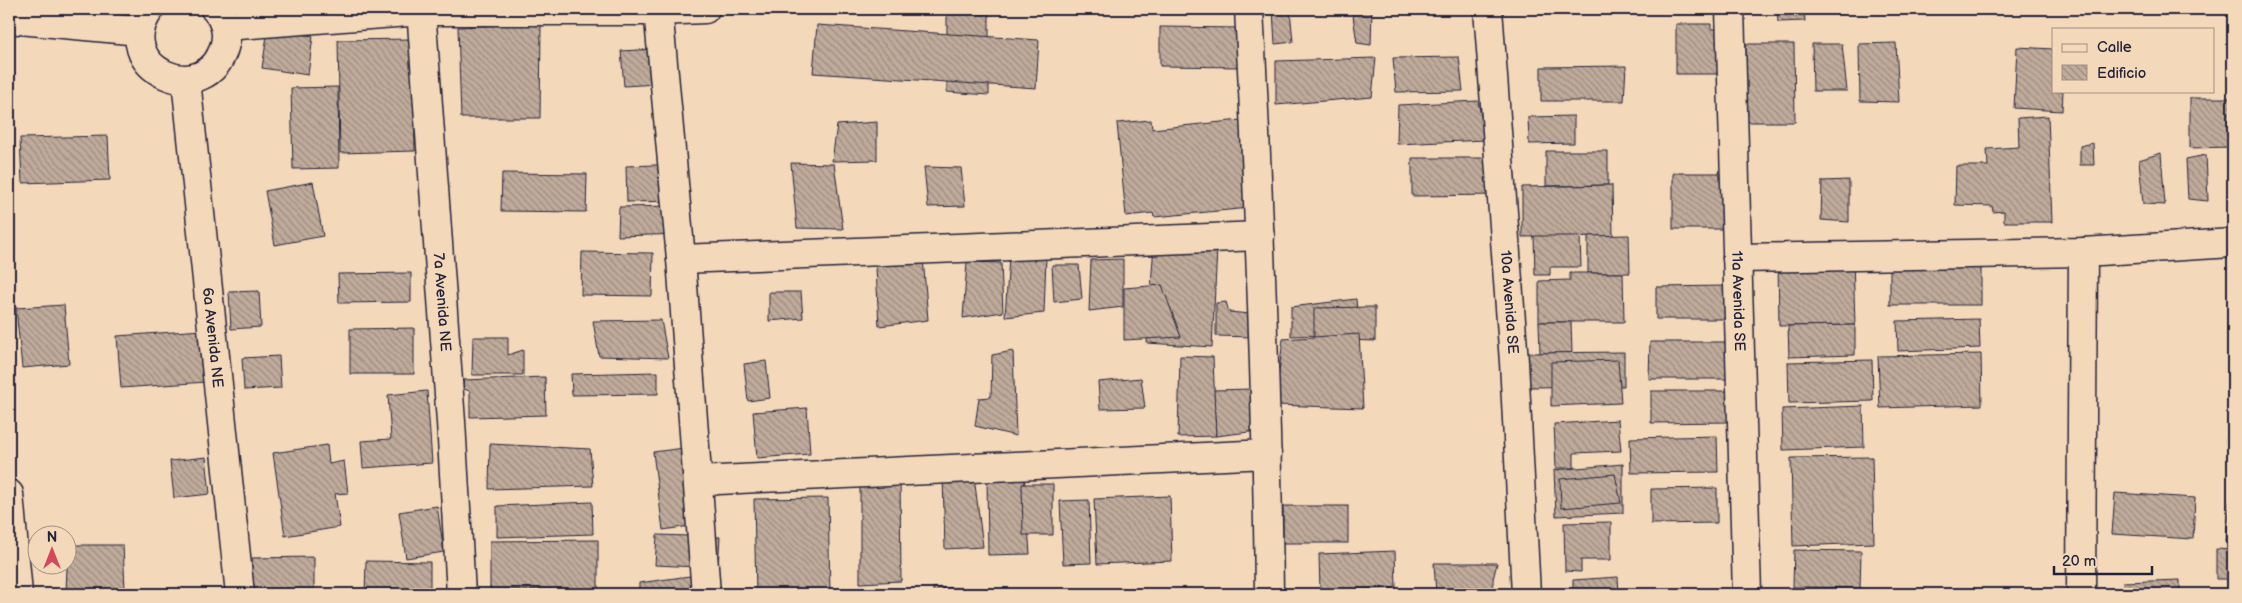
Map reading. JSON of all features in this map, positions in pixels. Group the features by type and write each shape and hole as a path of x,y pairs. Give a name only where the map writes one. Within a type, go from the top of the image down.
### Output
{"street":[{"path":"9,19 145,20 140,46 146,60 157,71 170,78 186,80 200,76 213,68 222,56 226,42 220,18 421,10 705,9"},
{"path":"1249,9 1260,236 1267,454 1269,594"},
{"name":"10a Avenida SE","path":"1488,9 1514,362 1526,594"},
{"name":"11a Avenida SE","path":"1730,9 1736,258 1748,594"},
{"name":"7a Avenida NE","path":"421,10 451,422 461,594"},
{"path":"658,10 681,259 706,594"},
{"name":"6a Avenida NE","path":"186,80 240,594"},
{"path":"681,259 1260,236"},
{"path":"1736,258 2083,252 2233,242"},
{"path":"2081,594 2083,252"},
{"path":"698,481 1267,454"},
{"path":"9,494 18,594"}],"building":[{"path":"1352,9 1372,9 1371,45 1357,43"},
{"path":"1777,9 1804,9 1805,21 1778,22"},
{"path":"1273,10 1290,10 1293,42 1275,44"},
{"path":"989,13 989,95 947,92 947,14"},
{"path":"541,24 540,118 461,118 458,27"},
{"path":"1676,24 1711,24 1711,29 1725,29 1726,74 1676,74"},
{"path":"817,25 1039,40 1036,88 813,73"},
{"path":"1160,27 1242,28 1242,67 1160,66"},
{"path":"268,29 313,36 308,75 262,68"},
{"path":"413,39 415,151 340,153 338,40"},
{"path":"1896,43 1899,102 1860,101 1859,44"},
{"path":"1746,44 1794,44 1795,122 1747,122"},
{"path":"1812,44 1842,44 1847,91 1813,91"},
{"path":"2017,47 2052,49 2052,92 2063,92 2062,111 2014,108"},
{"path":"672,48 674,83 624,86 621,51"},
{"path":"1459,57 1463,91 1396,92 1393,58"},
{"path":"1376,58 1372,97 1276,105 1276,61"},
{"path":"1626,66 1624,101 1541,101 1541,67"},
{"path":"338,87 339,168 293,169 291,88"},
{"path":"2190,98 2233,98 2233,147 2190,148"},
{"path":"1478,101 1486,140 1397,144 1398,105"},
{"path":"1574,116 1574,143 1529,144 1528,117"},
{"path":"2048,116 2052,222 2004,222 2004,211 1993,212 1992,206 1955,205 1956,166 1988,166 1987,149 2019,147 2018,118"},
{"path":"1151,120 1152,129 1241,120 1250,208 1154,217 1153,213 1126,216 1117,123"},
{"path":"877,122 877,160 832,161 837,125"},
{"path":"108,136 110,180 22,183 20,138"},
{"path":"2093,143 2094,165 2080,165 2080,146"},
{"path":"1546,151 1608,151 1608,185 1546,186"},
{"path":"2161,153 2165,205 2143,204 2139,160"},
{"path":"2206,155 2208,201 2188,199 2186,159"},
{"path":"1412,158 1496,158 1499,195 1412,196"},
{"path":"791,163 834,164 843,229 797,228"},
{"path":"687,164 688,201 627,202 626,166"},
{"path":"924,167 961,168 965,206 928,207"},
{"path":"502,173 587,174 586,212 501,211"},
{"path":"1673,173 1723,173 1723,229 1673,229"},
{"path":"1849,180 1849,222 1821,220 1822,181"},
{"path":"313,182 323,236 275,245 265,191"},
{"path":"1612,185 1613,236 1522,237 1522,187"},
{"path":"677,206 682,234 618,236 619,207"},
{"path":"1629,235 1630,273 1588,273 1588,236"},
{"path":"1534,236 1580,236 1581,267 1550,267 1550,275 1535,275"},
{"path":"1154,244 1217,249 1212,347 1147,343"},
{"path":"922,245 928,320 879,326 875,248"},
{"path":"582,252 653,253 652,296 581,295"},
{"path":"1009,257 1046,257 1044,313 1005,317"},
{"path":"1853,258 1855,325 1779,326 1778,260"},
{"path":"1123,259 1123,307 1089,311 1091,260"},
{"path":"967,262 1001,263 1003,312 963,318"},
{"path":"1052,265 1079,265 1082,299 1054,302"},
{"path":"1890,267 1981,267 1981,305 1890,305"},
{"path":"411,273 411,302 339,303 338,274"},
{"path":"1570,273 1623,273 1624,322 1539,322 1539,281 1570,280"},
{"path":"1162,285 1181,337 1124,340 1124,288"},
{"path":"1727,286 1727,319 1656,319 1656,287"},
{"path":"259,291 261,327 231,329 229,292"},
{"path":"769,292 801,292 803,318 769,321"},
{"path":"1356,299 1359,334 1291,336 1291,307"},
{"path":"1226,302 1229,312 1250,314 1253,337 1216,336 1216,303"},
{"path":"64,305 69,364 22,368 16,308"},
{"path":"1375,307 1375,341 1314,339 1314,308"},
{"path":"1979,319 1980,348 1898,351 1897,321"},
{"path":"661,320 668,358 599,356 593,321"},
{"path":"1539,322 1571,322 1572,353 1540,353"},
{"path":"1855,325 1855,355 1789,357 1788,326"},
{"path":"414,328 414,374 350,374 350,329"},
{"path":"202,330 206,382 121,388 117,336"},
{"path":"1359,334 1363,408 1275,405 1283,339"},
{"path":"473,337 508,337 508,355 523,350 523,375 472,375"},
{"path":"1650,342 1733,342 1733,379 1649,379"},
{"path":"1013,351 1016,436 975,426 979,398 991,397 992,355"},
{"path":"1624,352 1624,386 1529,387 1528,353"},
{"path":"1981,354 1982,405 1880,408 1878,356"},
{"path":"279,356 281,388 244,390 242,358"},
{"path":"1180,356 1213,357 1216,436 1178,437"},
{"path":"1618,360 1621,403 1551,406 1551,362"},
{"path":"1872,360 1873,401 1789,403 1788,362"},
{"path":"766,361 770,398 748,401 744,364"},
{"path":"658,372 658,394 572,395 571,374"},
{"path":"545,377 546,415 470,417 470,391 464,389 463,380"},
{"path":"1141,378 1145,408 1100,409 1098,382"},
{"path":"1252,389 1257,431 1216,436 1214,390"},
{"path":"427,391 432,463 363,468 361,441 391,439 388,395"},
{"path":"1651,391 1729,391 1729,422 1651,423"},
{"path":"2229,401 2233,401 2233,443 2226,443"},
{"path":"1863,406 1864,447 1783,450 1782,409"},
{"path":"807,408 810,454 757,458 753,412"},
{"path":"1618,420 1621,451 1574,453 1574,468 1556,468 1554,424"},
{"path":"1717,436 1718,472 1631,473 1630,438"},
{"path":"490,444 590,449 593,486 489,489"},
{"path":"327,445 329,464 344,461 348,493 335,494 340,527 285,536 273,453"},
{"path":"692,447 703,524 663,530 653,452"},
{"path":"2233,456 2233,497 2232,496"},
{"path":"206,457 210,494 174,498 170,461"},
{"path":"1872,457 1874,543 1793,546 1791,458"},
{"path":"1623,464 1623,513 1556,516 1554,470"},
{"path":"1024,472 1030,554 988,555 987,473"},
{"path":"1615,474 1621,503 1561,508 1560,479"},
{"path":"900,475 901,581 860,583 860,481"},
{"path":"943,477 974,477 983,547 945,549"},
{"path":"1022,484 1053,484 1053,535 1023,535"},
{"path":"1717,488 1717,523 1651,524 1651,489"},
{"path":"2115,493 2195,498 2193,539 2112,534"},
{"path":"1170,496 1172,561 1097,564 1094,499"},
{"path":"828,498 830,594 756,594 754,499"},
{"path":"1089,500 1091,563 1063,564 1060,501"},
{"path":"2230,501 2233,502 2233,542 2226,541"},
{"path":"592,502 593,534 497,537 497,506"},
{"path":"437,506 444,552 406,558 399,512"},
{"path":"1283,506 1348,506 1348,543 1283,543"},
{"path":"1611,522 1611,560 1581,560 1581,572 1565,571 1564,523"},
{"path":"657,535 720,537 718,568 655,565"},
{"path":"598,540 598,589 490,590 490,541"},
{"path":"78,545 123,545 125,589 66,591 67,576 78,576"},
{"path":"2216,549 2233,550 2233,579 2216,579"},
{"path":"1794,550 1861,551 1860,588 1793,587"},
{"path":"1395,551 1396,588 1320,591 1319,554"},
{"path":"314,557 314,593 252,594 252,558"},
{"path":"366,561 430,562 430,594 365,594"},
{"path":"1434,563 1497,563 1493,579 1493,594 1436,594"},
{"path":"704,574 702,594 639,594 639,583"},
{"path":"1618,577 1619,594 1573,594 1573,580"},
{"path":"2180,580 2180,594 2124,594 2123,582"},
{"path":"933,588 972,588 972,594 933,594"},
{"path":"528,591 528,594 485,594 485,593"}]}
